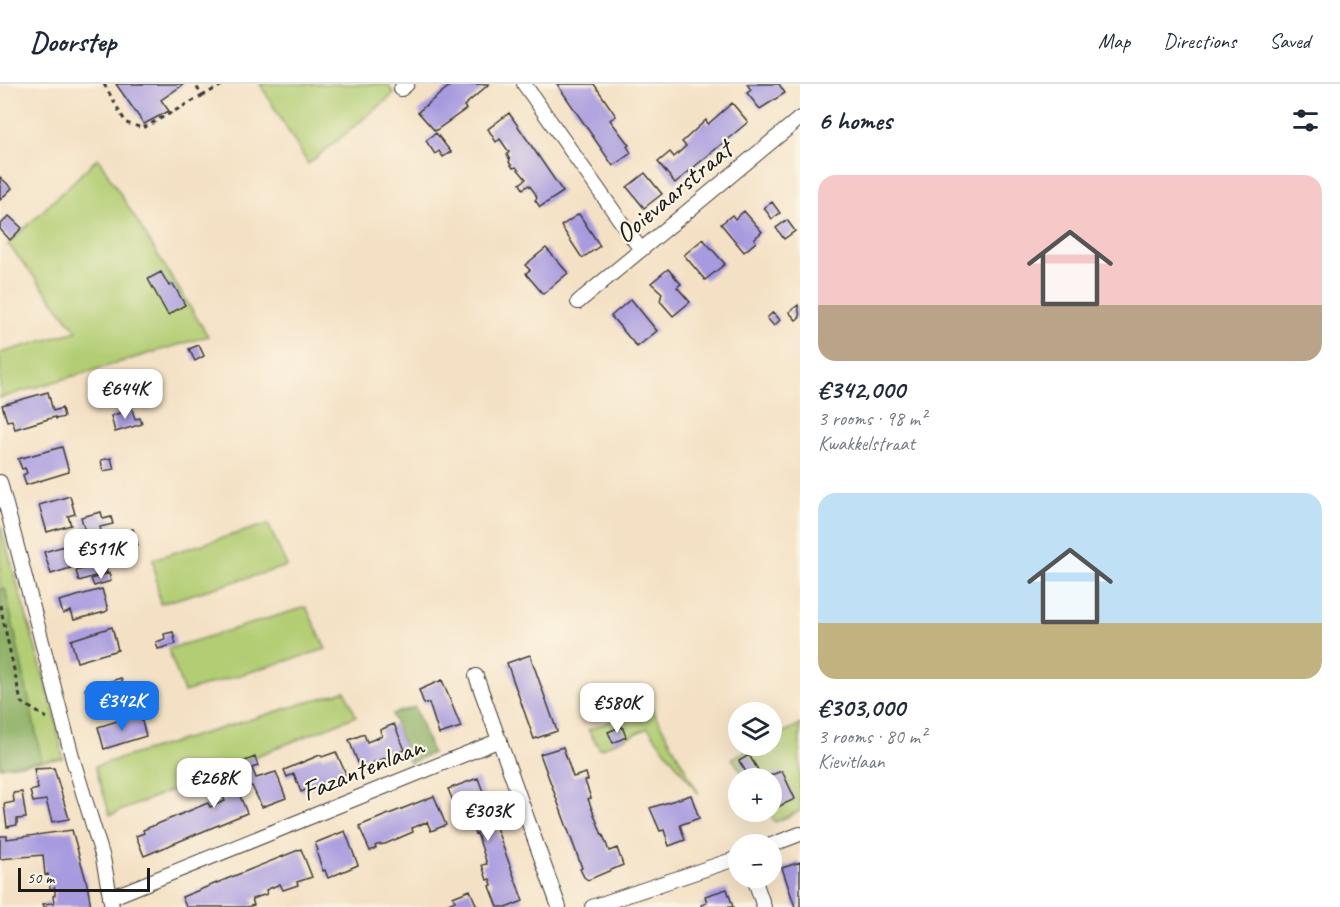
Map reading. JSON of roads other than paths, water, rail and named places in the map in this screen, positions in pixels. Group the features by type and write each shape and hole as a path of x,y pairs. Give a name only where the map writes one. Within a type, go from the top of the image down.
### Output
{"street":[{"path":"524,84 640,250"},
{"name":"Ooievaarstraat","path":"578,302 800,118"},
{"path":"0,482 65,729 103,858 111,902"},
{"path":"476,676 559,907"},
{"name":"Fazantenlaan","path":"111,902 500,740"},
{"path":"782,841 800,834"},
{"path":"592,907 728,861"},
{"path":"757,888 764,907"}]}
